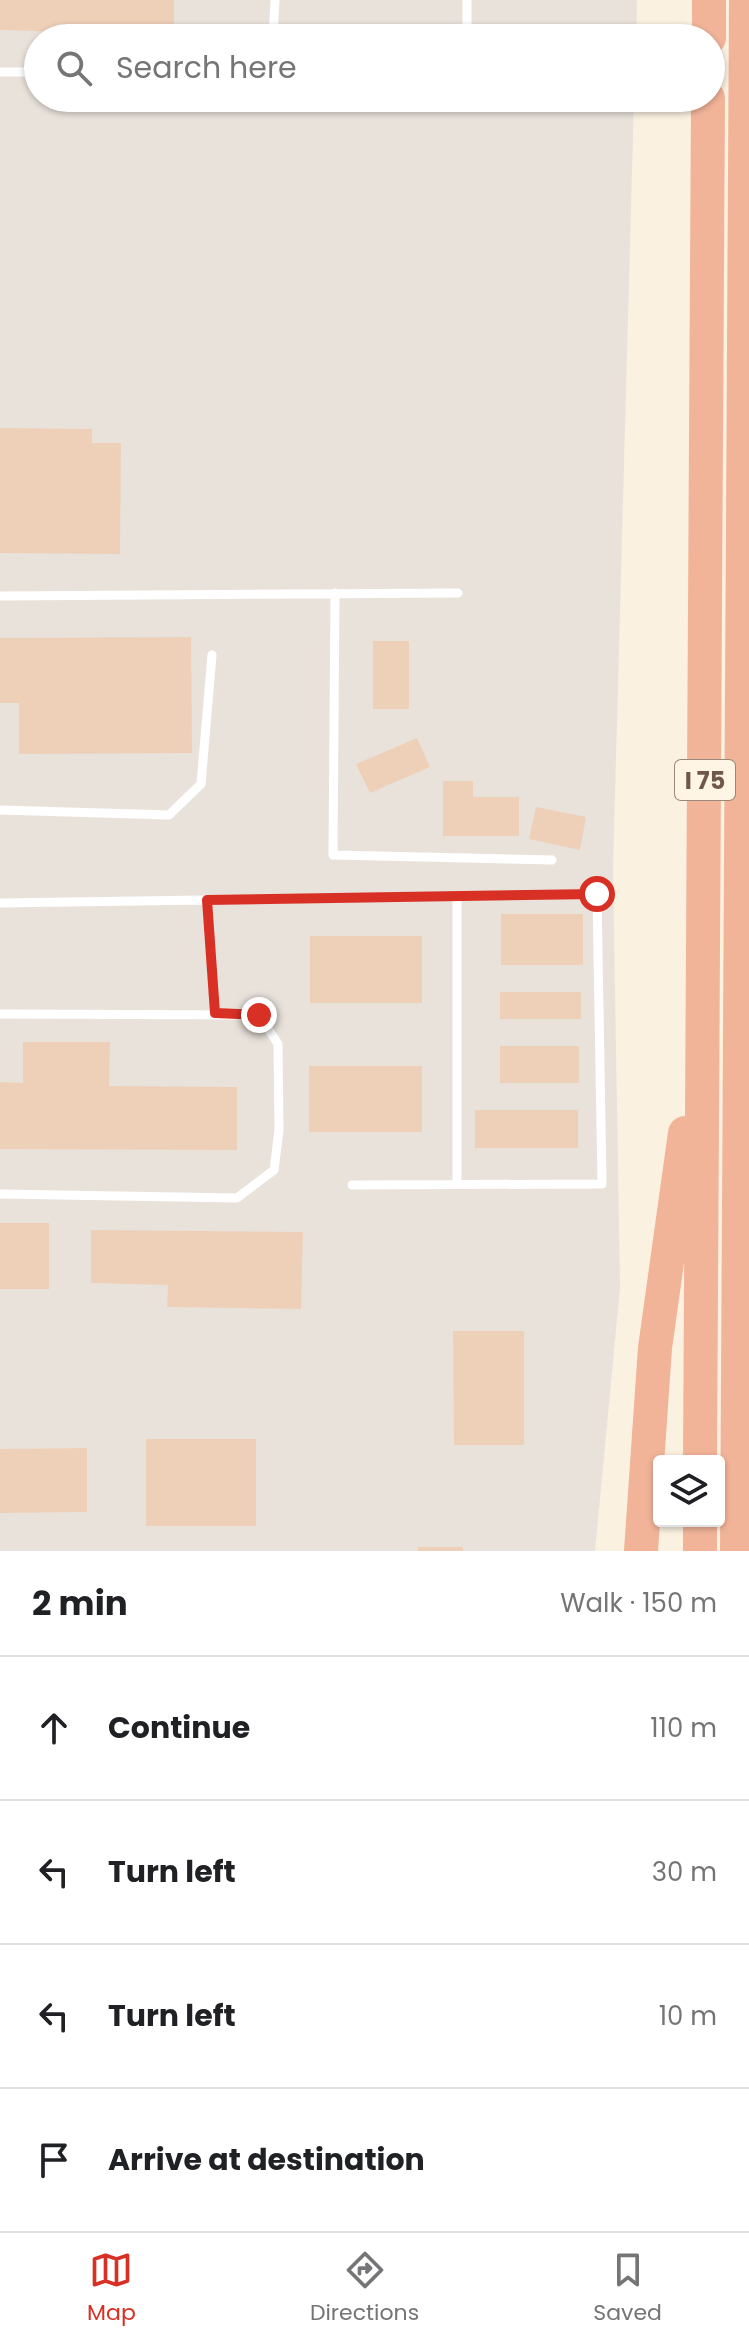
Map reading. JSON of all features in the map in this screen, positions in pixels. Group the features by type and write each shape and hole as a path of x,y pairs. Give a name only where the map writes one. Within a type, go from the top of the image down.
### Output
{"highway":[{"path":"709,0 709,24"},
{"name":"I 75","path":"737,1551 746,0"},
{"name":"I 75","path":"700,1455 708,112"},
{"path":"742,773 749,822"},
{"path":"641,1551 655,1348 686,1121 691,944 705,834"},
{"path":"700,1527 700,1551"}],"lane":[{"path":"274,24 275,0"},
{"path":"467,0 467,24"},
{"path":"0,72 24,72"},
{"path":"335,593 333,855 552,860"},
{"path":"0,596 458,593"},
{"path":"0,810 169,815 201,784 212,655"},
{"path":"0,903 597,894 602,1184 352,1185"},
{"path":"457,897 457,1184"},
{"path":"207,900 215,1013"},
{"path":"0,1014 259,1015 278,1044 279,1130 274,1170 237,1198 0,1194"}],"shaded area":[{"path":"0,0 637,0 636,24 24,24 24,112 634,112 613,868 620,1288 595,1551 0,1551"}],"building":[{"path":"0,0 174,0 174,24 24,24 24,31 0,30"},
{"path":"0,428 92,429 92,443 121,443 120,554 0,553"},
{"path":"191,637 192,753 19,754 19,703 0,703 0,638"},
{"path":"373,641 409,641 409,709 373,709"},
{"path":"417,738 430,767 370,793 356,764"},
{"path":"443,781 473,781 473,797 519,797 519,836 443,836"},
{"path":"536,807 586,817 580,850 529,839"},
{"path":"501,914 583,914 583,965 501,965"},
{"path":"310,936 422,936 422,1003 310,1003"},
{"path":"500,992 581,992 581,1019 500,1019"},
{"path":"23,1042 110,1042 109,1086 237,1087 237,1150 0,1149 0,1082 23,1083"},
{"path":"500,1046 579,1046 579,1083 500,1083"},
{"path":"309,1066 422,1066 422,1132 309,1132"},
{"path":"475,1110 578,1110 578,1148 475,1148"},
{"path":"0,1223 49,1223 49,1289 0,1289"},
{"path":"91,1230 303,1232 301,1309 167,1307 168,1285 91,1283"},
{"path":"453,1331 524,1331 524,1445 454,1445"},
{"path":"146,1439 256,1439 256,1526 146,1526"},
{"path":"87,1448 87,1512 0,1513 0,1449"},
{"path":"418,1547 463,1547 463,1551 418,1551"}],"route":[{"path":"259,1015 215,1013 207,900 597,894"}]}
